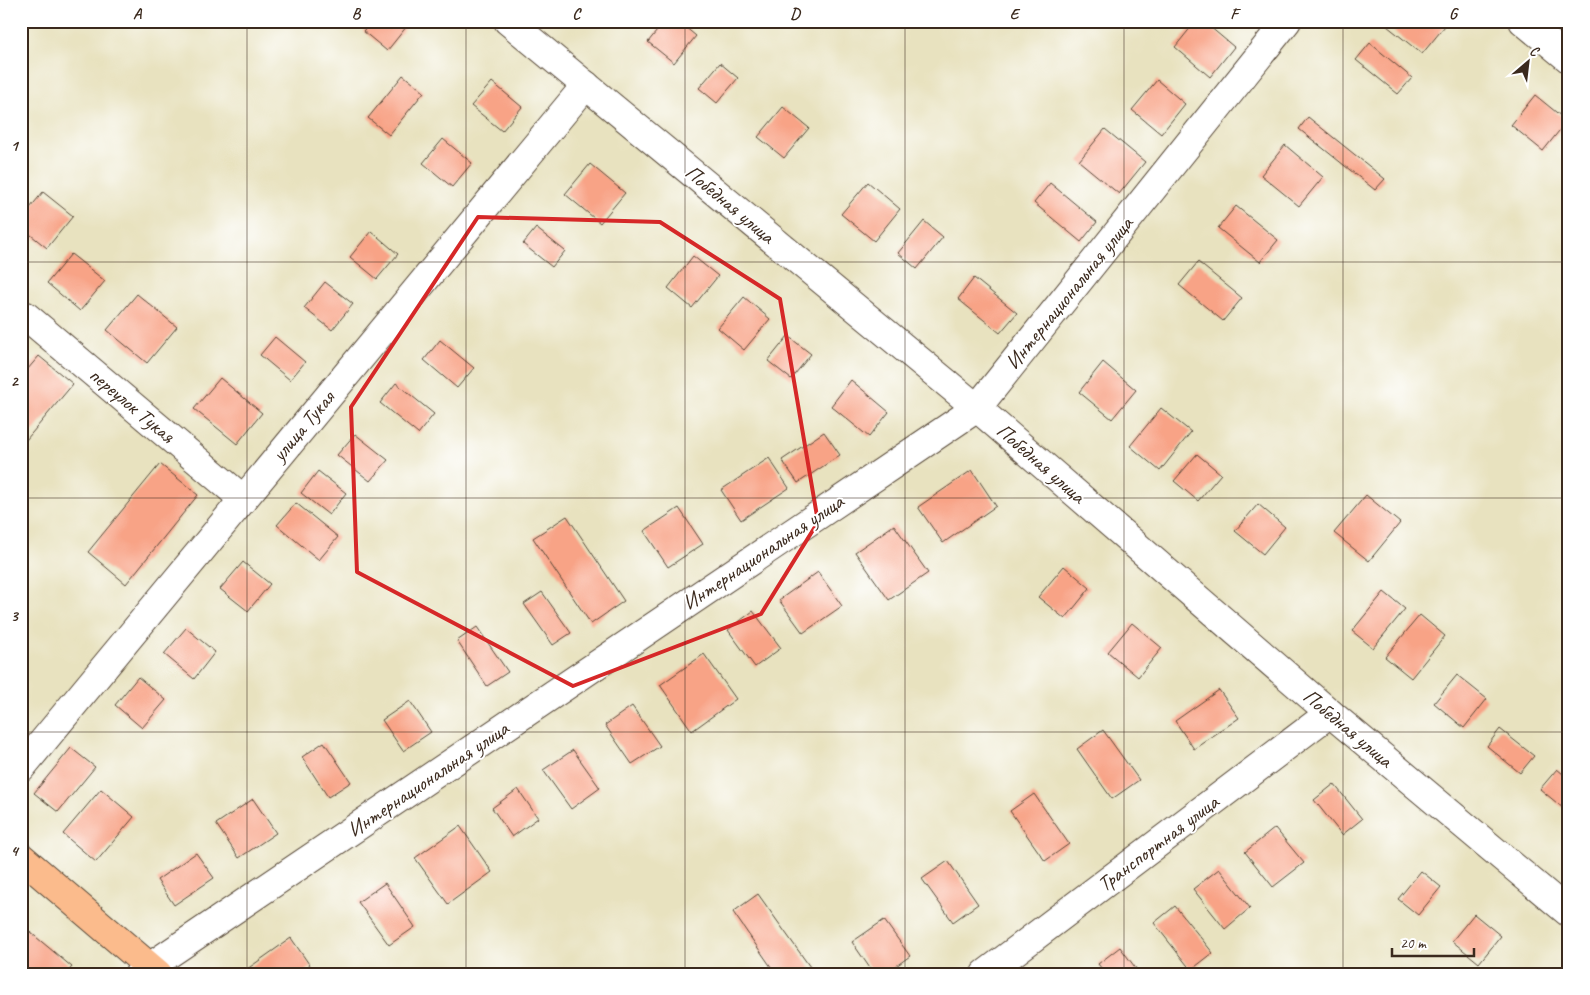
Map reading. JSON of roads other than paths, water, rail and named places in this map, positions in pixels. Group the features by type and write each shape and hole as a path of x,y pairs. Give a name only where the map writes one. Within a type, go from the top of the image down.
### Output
{"main road":[{"path":"21,857 149,971"}],"street":[{"name":"Победная улица","path":"508,21 977,408 1330,713 1569,912"},
{"name":"Интернациональная улица","path":"149,971 977,408 1287,21"},
{"path":"1523,21 1569,60"},
{"name":"улица Тукая","path":"21,768 586,85"},
{"name":"переулок Тукая","path":"21,322 26,316 243,499"},
{"name":"Транспортная улица","path":"985,974 1330,713"}]}
